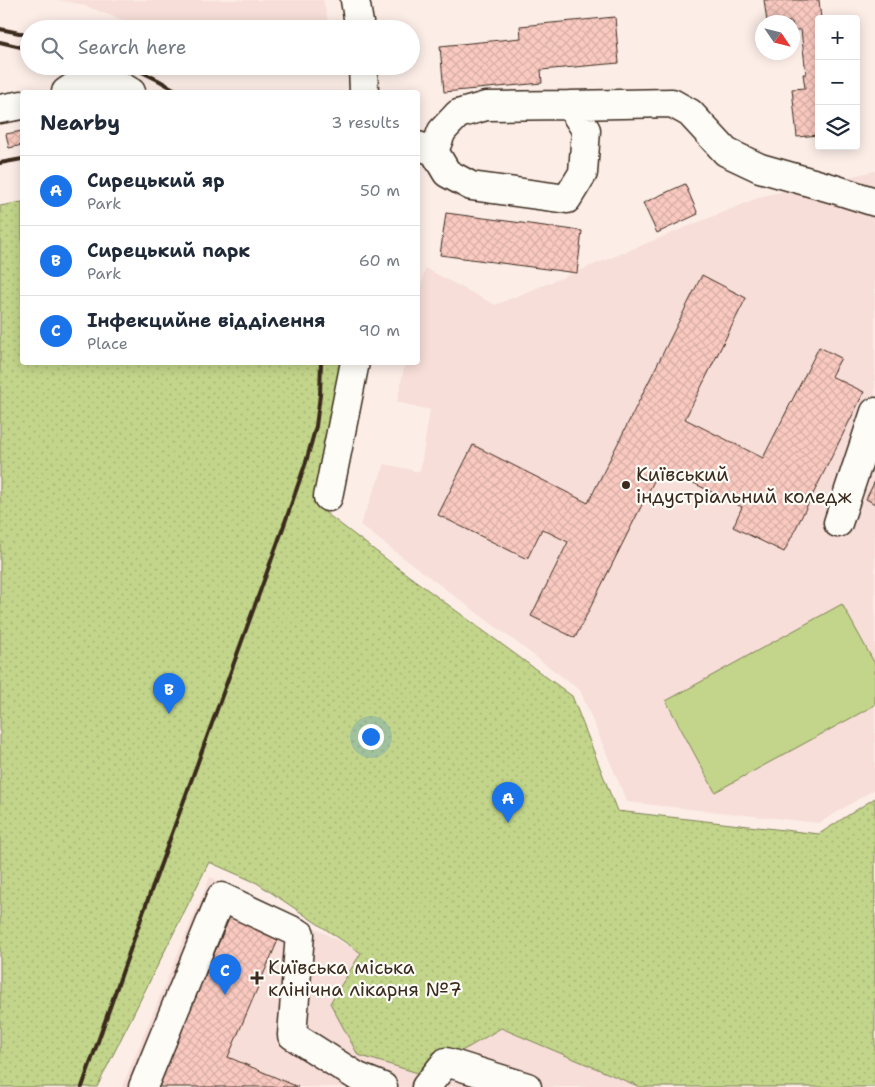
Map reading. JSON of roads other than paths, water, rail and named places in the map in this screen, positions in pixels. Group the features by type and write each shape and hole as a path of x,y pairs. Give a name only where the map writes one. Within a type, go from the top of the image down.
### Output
{"street":[{"path":"355,0 358,20"},
{"path":"363,75 364,90"},
{"path":"69,90 82,81 109,79 128,90"},
{"path":"570,105 586,130 583,173 566,200 471,186 447,173 426,148 458,114 486,106 672,103 690,113 726,152 760,168 834,188 875,202"},
{"path":"0,109 20,105"},
{"path":"328,497 355,365"},
{"path":"838,523 875,412"},
{"path":"143,1087 221,897 300,934 292,1035 355,1082 383,1087"},
{"path":"426,1087 446,1062 526,1087"}],"railway":[{"path":"0,29 20,33"},
{"path":"0,42 20,47"},
{"path":"148,75 176,90"},
{"path":"0,163 20,159"},
{"path":"82,1087 306,462 316,426 320,395 321,365"}],"place":[{"name":"Київський індустріальний коледж","path":"626,485"},
{"name":"Сирецький парк","path":"169,714"},
{"name":"Сирецький яр","path":"508,823"},
{"name":"Київська міська клінічна лікарня №7","path":"257,978"},
{"name":"Інфекцийне відділення","path":"225,995"}]}
